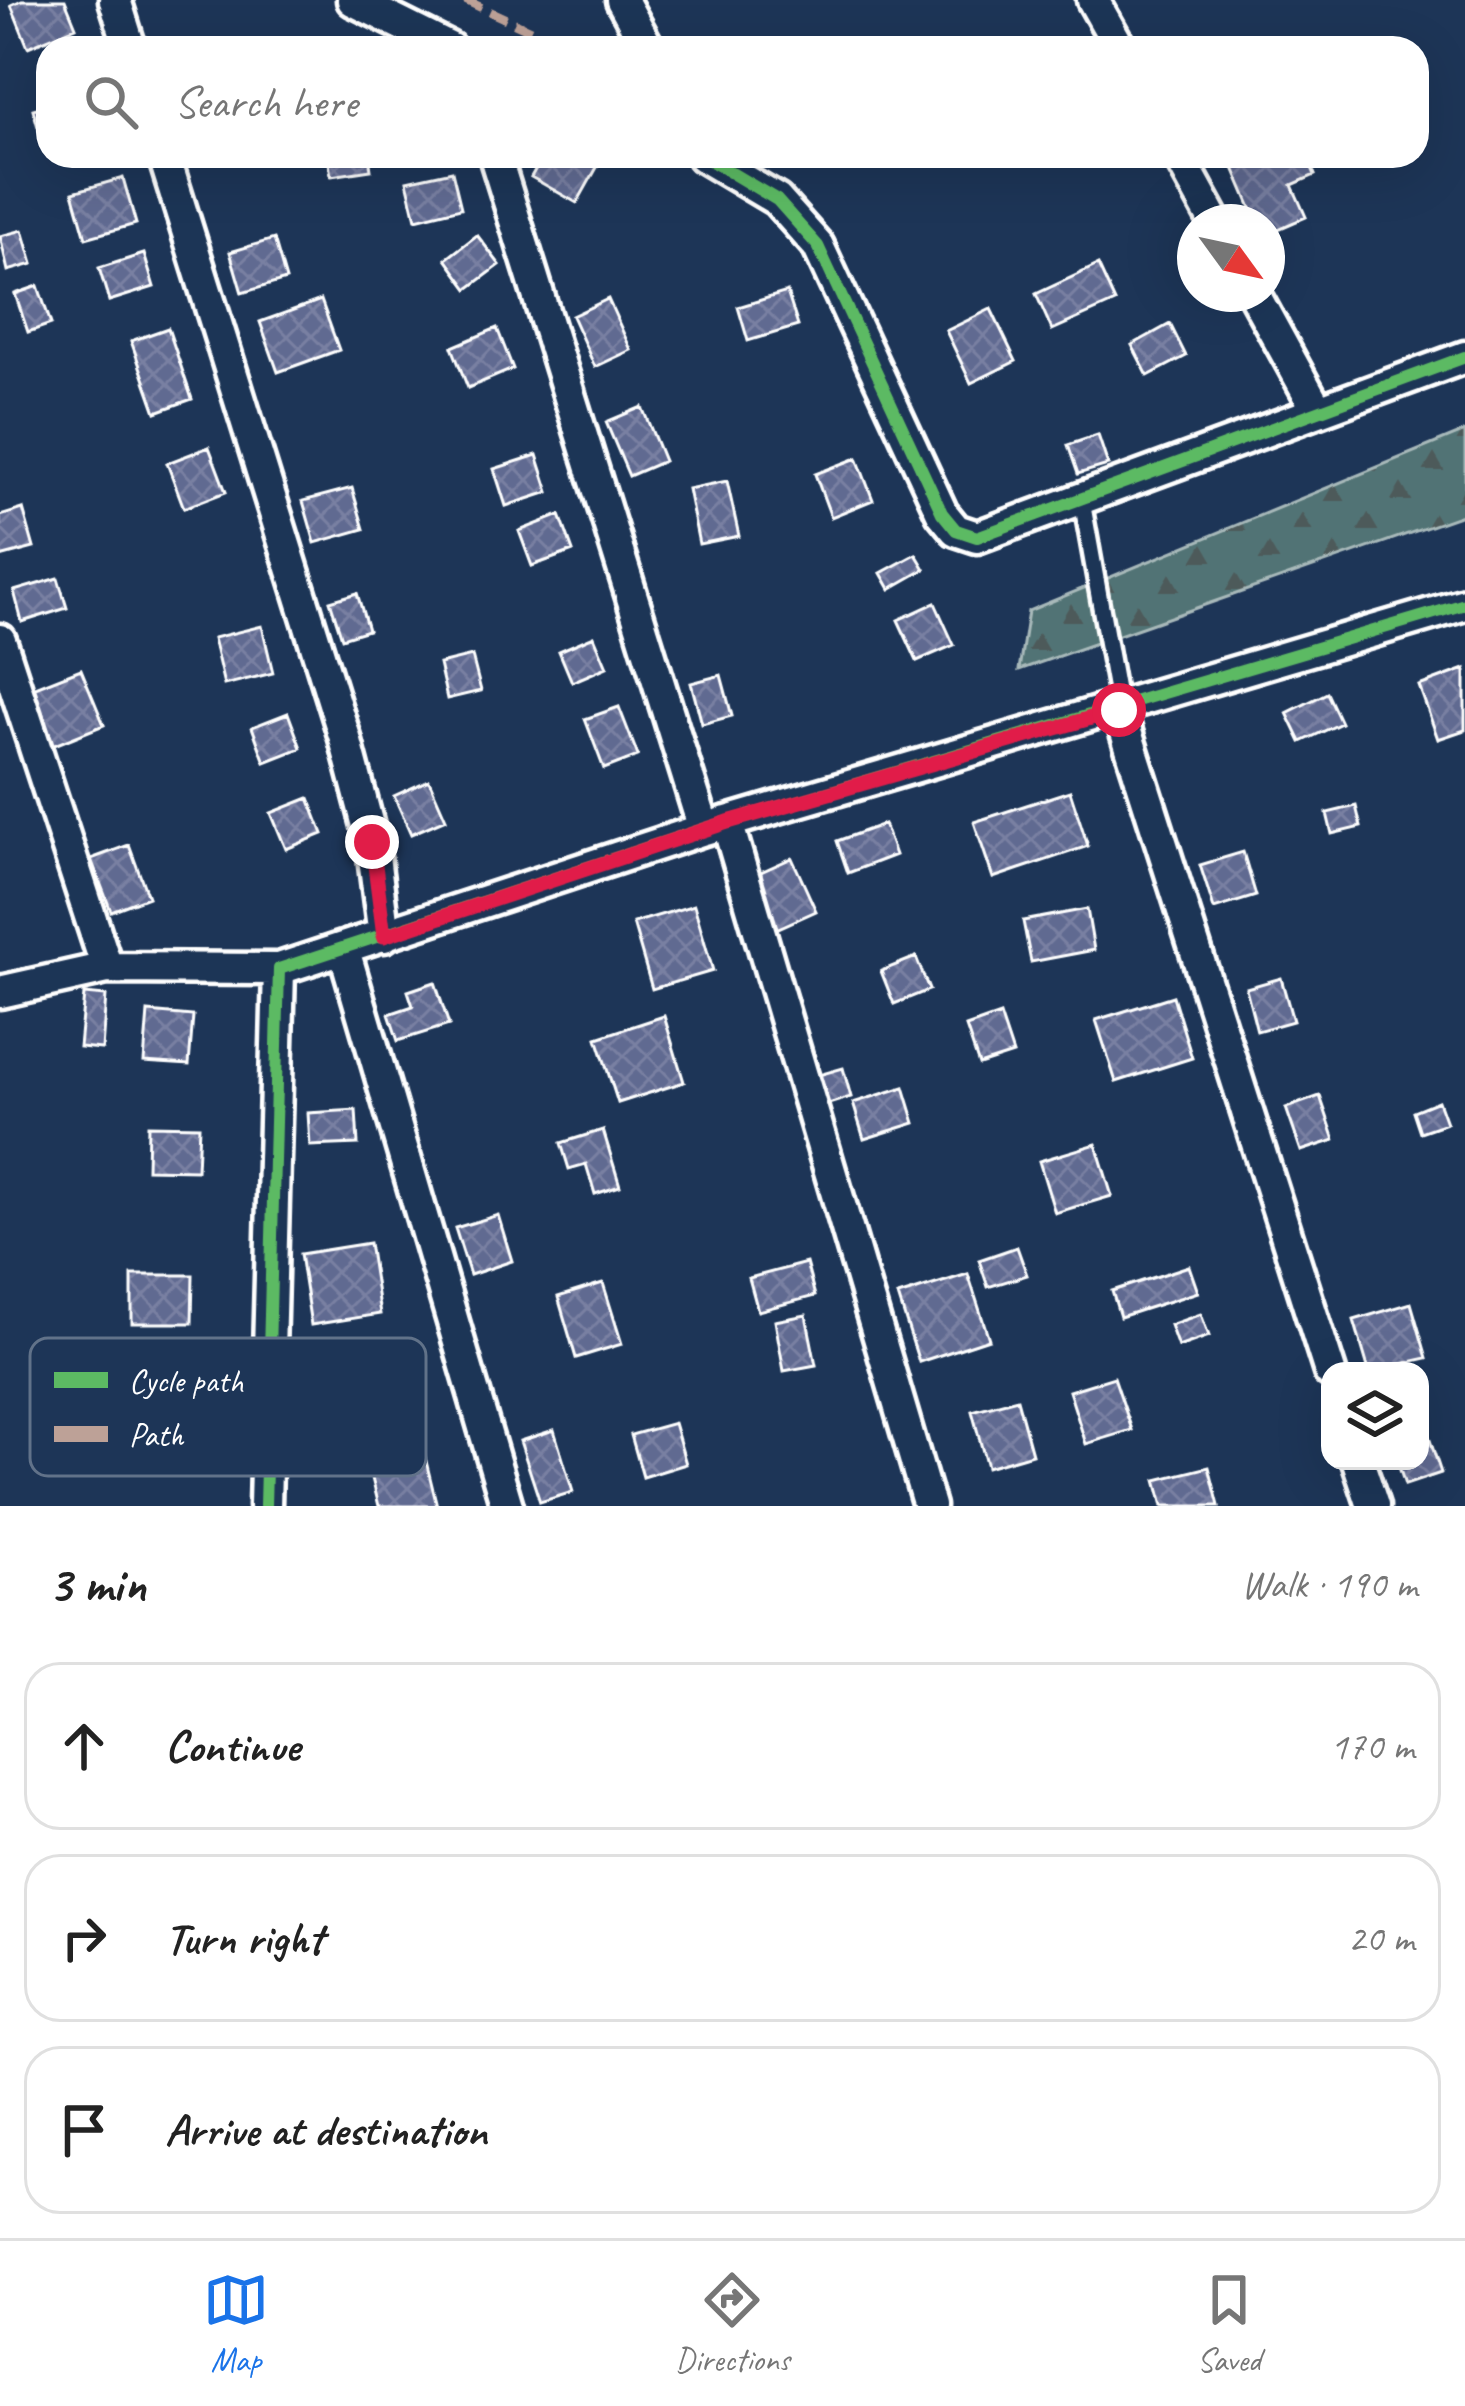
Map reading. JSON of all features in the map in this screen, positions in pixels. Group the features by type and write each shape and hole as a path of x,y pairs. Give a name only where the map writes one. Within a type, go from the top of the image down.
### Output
{"street":[{"path":"115,0 126,36"},
{"path":"353,0 424,36"},
{"path":"622,0 642,36"},
{"path":"1093,0 1113,36"},
{"path":"168,168 346,738 372,842 384,936"},
{"path":"499,168 716,825 929,1506"},
{"path":"723,168 777,200"},
{"path":"745,168 798,218 836,277 942,513 956,530 977,537 1465,358"},
{"path":"1186,168 1205,204"},
{"path":"1264,312 1318,411"},
{"path":"0,992 107,968 279,969 716,825 1119,710 1465,604"},
{"path":"0,640 107,968"},
{"path":"1119,710 1327,1362"},
{"path":"344,950 507,1506"},
{"path":"269,1338 279,969"},
{"path":"1361,1470 1373,1506"},
{"path":"265,1506 266,1476"}],"lane":[{"path":"1082,501 1119,710"}],"green space":[{"path":"1465,431 1465,514 1019,670 1028,611"}],"building":[{"path":"22,0 65,0 76,27 54,36 36,36 36,44 28,47 11,5"},
{"path":"330,168 371,168 371,170 331,176"},
{"path":"536,168 597,168 577,203 531,177"},
{"path":"1234,168 1312,168 1315,175 1292,185 1306,217 1285,226 1285,204 1249,204"},
{"path":"452,171 461,208 416,219 407,181"},
{"path":"123,178 136,224 86,238 73,192"},
{"path":"23,230 33,264 8,271 0,236"},
{"path":"477,235 500,265 468,289 446,259"},
{"path":"274,239 286,280 242,293 230,252"},
{"path":"144,254 154,287 109,301 99,268"},
{"path":"1098,265 1115,302 1052,330 1036,294"},
{"path":"38,286 51,324 28,332 15,294"},
{"path":"787,292 798,326 748,341 738,307"},
{"path":"608,299 631,350 595,367 572,316"},
{"path":"321,300 339,350 278,372 260,322"},
{"path":"991,309 1016,361 971,383 946,331"},
{"path":"1170,324 1186,356 1148,376 1132,345"},
{"path":"168,328 192,399 156,412 131,341"},
{"path":"497,328 513,369 468,388 452,347"},
{"path":"642,407 664,461 629,476 606,422"},
{"path":"1098,435 1108,465 1078,474 1068,445"},
{"path":"209,447 226,492 184,508 167,463"},
{"path":"537,455 549,492 506,506 494,469"},
{"path":"857,458 873,500 831,517 815,474"},
{"path":"727,481 739,536 699,544 688,489"},
{"path":"352,488 364,529 315,543 303,501"},
{"path":"23,509 34,548 0,557 0,516"},
{"path":"560,515 573,551 532,566 519,531"},
{"path":"916,554 925,569 890,589 881,573"},
{"path":"58,578 67,608 22,622 14,591"},
{"path":"357,593 368,630 342,638 330,601"},
{"path":"935,603 954,645 917,661 898,620"},
{"path":"262,626 273,673 224,685 213,638"},
{"path":"594,636 607,667 572,682 559,651"},
{"path":"472,656 481,691 447,699 439,664"},
{"path":"81,669 104,725 52,746 30,689"},
{"path":"1465,669 1465,730 1438,739 1419,686"},
{"path":"721,675 732,716 702,724 691,683"},
{"path":"1327,693 1341,723 1301,742 1287,713"},
{"path":"619,707 638,756 604,769 585,719"},
{"path":"288,713 301,748 265,762 252,727"},
{"path":"429,780 446,819 411,834 394,796"},
{"path":"1070,791 1088,846 993,878 974,822"},
{"path":"309,798 323,834 286,849 271,813"},
{"path":"1356,806 1361,827 1332,834 1327,813"},
{"path":"884,824 895,855 848,873 837,841"},
{"path":"129,845 148,897 111,911 91,859"},
{"path":"1243,852 1256,896 1214,909 1200,865"},
{"path":"792,858 816,911 776,929 752,876"},
{"path":"694,905 713,971 652,989 633,923"},
{"path":"1087,909 1094,950 1031,962 1023,921"},
{"path":"916,957 929,990 894,1004 881,971"},
{"path":"1281,978 1293,1021 1257,1031 1246,988"},
{"path":"435,982 449,1025 398,1041 389,1014 413,1006 408,991"},
{"path":"84,994 106,996 102,1049 79,1047"},
{"path":"1173,996 1192,1058 1116,1082 1096,1020"},
{"path":"148,1012 193,1016 189,1065 144,1062"},
{"path":"1000,1015 1013,1054 979,1065 966,1027"},
{"path":"664,1016 684,1082 618,1103 597,1038"},
{"path":"843,1068 851,1097 809,1110 801,1080"},
{"path":"904,1087 915,1123 864,1139 853,1103"},
{"path":"1320,1096 1335,1140 1301,1151 1286,1108"},
{"path":"1438,1101 1446,1123 1420,1132 1413,1111"},
{"path":"356,1110 358,1144 310,1146 308,1113"},
{"path":"148,1125 199,1126 197,1170 147,1169"},
{"path":"603,1130 620,1186 595,1194 586,1164 569,1169 561,1143"},
{"path":"1096,1144 1112,1196 1055,1213 1039,1161"},
{"path":"498,1215 512,1261 470,1275 455,1228"},
{"path":"369,1243 380,1314 311,1325 300,1254"},
{"path":"1017,1247 1027,1275 988,1287 979,1260"},
{"path":"806,1263 815,1296 758,1311 749,1278"},
{"path":"1189,1266 1198,1292 1120,1317 1112,1291"},
{"path":"968,1274 989,1339 919,1362 898,1296"},
{"path":"132,1275 193,1275 192,1323 132,1323"},
{"path":"603,1283 622,1344 576,1358 558,1297"},
{"path":"1411,1303 1427,1358 1366,1362 1354,1320"},
{"path":"1201,1314 1209,1336 1178,1347 1170,1325"},
{"path":"806,1315 816,1365 784,1371 775,1321"},
{"path":"1114,1377 1132,1430 1086,1444 1069,1391"},
{"path":"1017,1399 1032,1454 987,1467 972,1411"},
{"path":"674,1423 686,1464 643,1477 631,1435"},
{"path":"554,1430 573,1492 540,1502 520,1441"},
{"path":"1429,1437 1441,1473 1405,1485 1400,1470 1429,1470"},
{"path":"426,1461 437,1506 379,1506 372,1476 426,1476"},
{"path":"1209,1467 1219,1506 1163,1506 1156,1480"}],"marked path":[{"path":"465,0 543,36"}],"cycle path":[{"path":"723,168 777,200 818,246 942,513 956,530 977,537 1465,357"},
{"path":"269,1338 279,969 704,829 1465,604"},
{"path":"265,1506 266,1476"}],"route":[{"path":"372,842 384,936 728,822 1119,710"}]}
